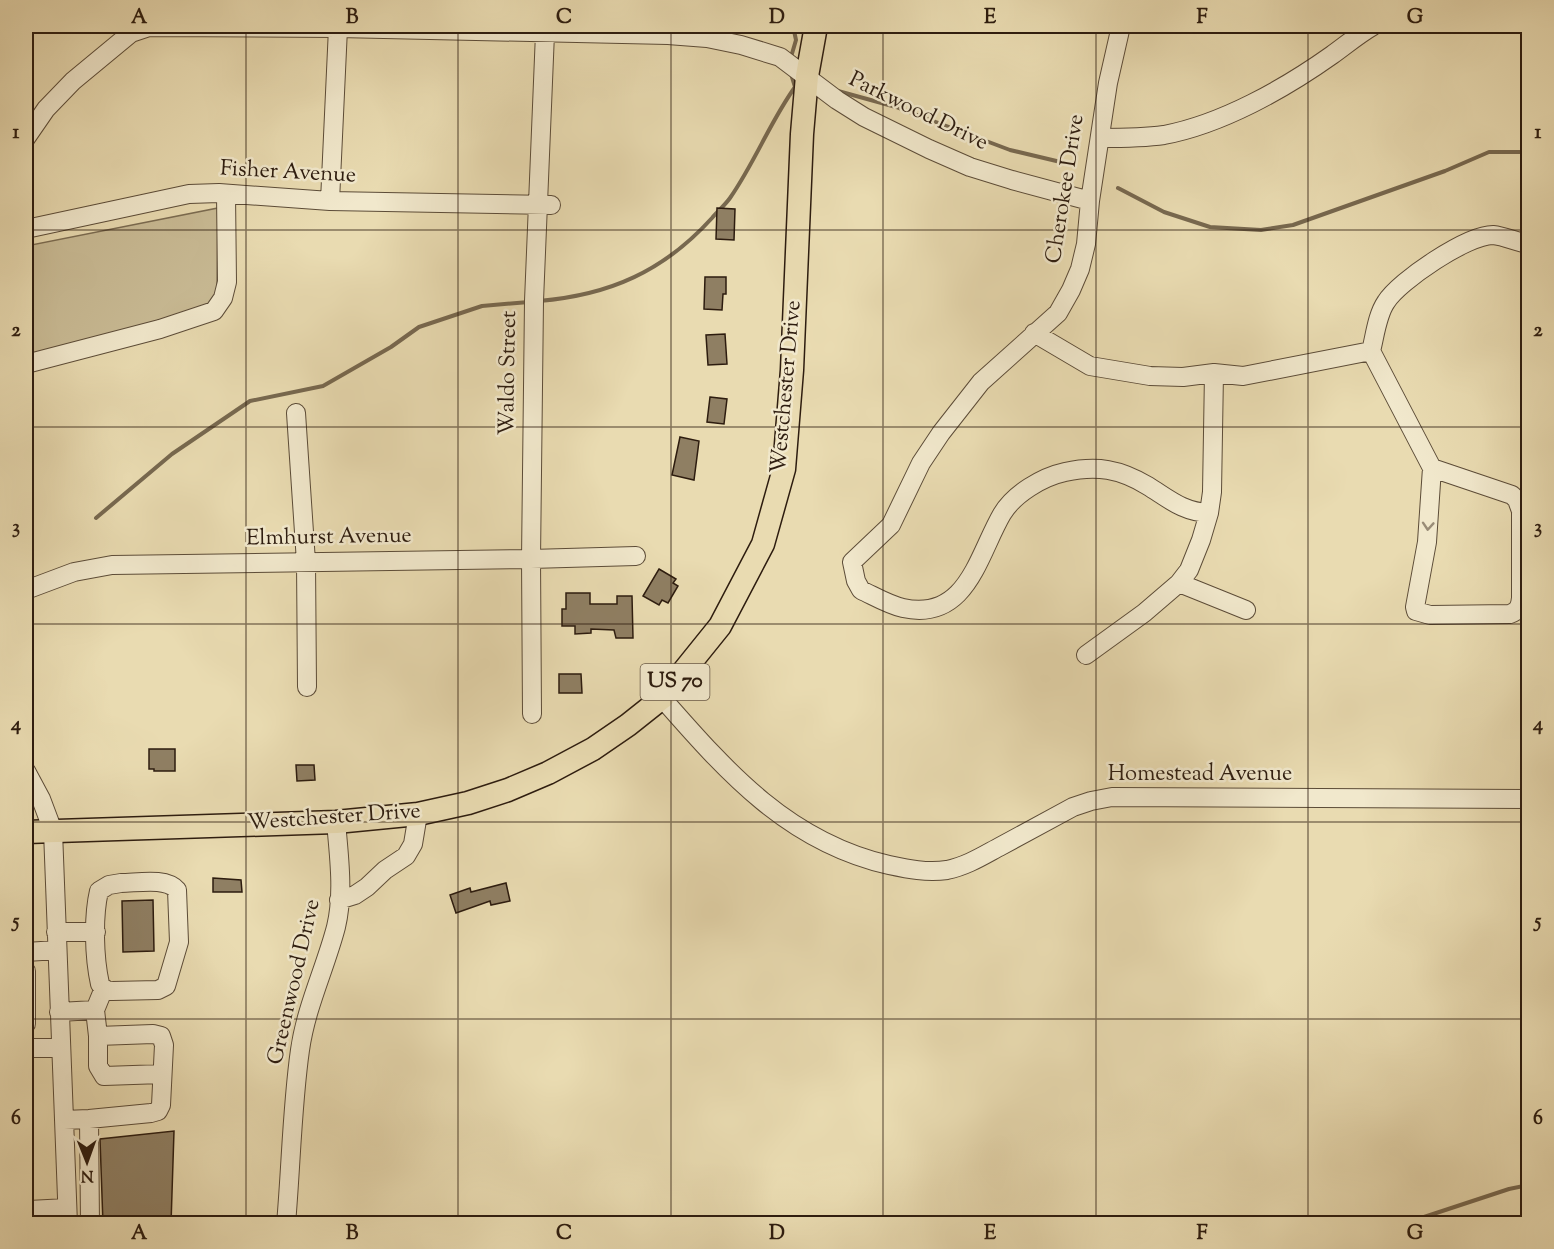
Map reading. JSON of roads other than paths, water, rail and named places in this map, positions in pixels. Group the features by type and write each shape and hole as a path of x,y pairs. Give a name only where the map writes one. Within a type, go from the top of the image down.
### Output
{"main road":[{"name":"Westchester Drive","path":"26,832 336,822 418,814 468,803 508,790 548,773 593,749 662,698 720,626 763,544 784,469 792,370 802,134 807,76 816,26"}],"street":[{"name":"Parkwood Drive","path":"26,138 46,109 73,81 131,33 149,26 360,27 545,33 668,30 780,57 837,100 864,117 939,153 1012,180 1090,201"},
{"name":"Cherokee Drive","path":"1121,26 1108,83 1090,201 1086,244 1080,269 1058,313 981,382 941,433 921,463 891,525 865,552 856,557 852,562 853,568 861,591 902,608 933,608 949,602 968,584 1002,515 1012,501 1046,477 1066,472 1102,468 1123,473 1148,486 1172,503 1195,513 1209,513"},
{"path":"1100,138 1128,139 1163,135 1220,118 1260,99 1331,56 1373,26"},
{"path":"330,201 338,28"},
{"name":"Waldo Street","path":"532,714 534,301 544,205 545,33"},
{"name":"Fisher Avenue","path":"26,229 189,194 226,194 330,201 544,205"},
{"path":"26,364 160,329 214,311 223,298 226,282 226,194"},
{"path":"1432,468 1512,495 1517,500 1521,512 1521,598 1516,612 1431,615 1416,611 1427,542 1432,468 1371,351 1384,305 1395,290 1447,253 1471,240 1492,235 1528,244"},
{"path":"1034,333 1090,366 1150,376 1183,377 1214,372 1243,376 1371,351"},
{"path":"1086,654 1144,613 1179,583 1189,570 1209,513 1212,492 1214,372"},
{"path":"296,413 306,562 307,687"},
{"name":"Elmhurst Avenue","path":"26,590 74,572 112,565 531,560 636,556"},
{"path":"1179,583 1246,610"},
{"name":"Homestead Avenue","path":"662,698 740,782 779,816 818,839 852,854 922,871 948,869 968,863 1073,807 1112,797 1528,799"},
{"path":"26,771 41,799 53,831 68,1216 36,1209 26,1212"},
{"path":"339,900 355,895 371,885 385,870 406,856 413,844 418,814"},
{"name":"Greenwood Drive","path":"286,1224 300,1049 310,1004 336,926 339,865 336,822"},
{"path":"164,883 173,885 177,890 179,942 166,987 158,990 112,991 104,988 98,978 96,933 99,891 108,885 164,883"},
{"path":"26,952 57,941 96,933"},
{"path":"26,971 26,1024"},
{"path":"104,988 95,1010 98,1066 104,1076 162,1074"},
{"path":"59,1012 95,1010"},
{"path":"64,1120 158,1111 161,1105 164,1045 161,1036 153,1034 98,1036"},
{"path":"26,1048 61,1048"},
{"path":"89,1119 90,1224"}],"waterway":[{"path":"791,57 796,40 793,26"},
{"path":"791,74 795,87"},
{"path":"539,301 589,293 634,277 655,266 694,237 730,198 795,87"},
{"path":"838,91 896,107 1010,150 1069,164"},
{"path":"1118,188 1164,212 1210,227 1261,230 1293,225 1445,171 1489,152 1528,152"},
{"path":"96,518 172,454 250,401 323,386 391,347 419,327 482,306 529,302"},
{"path":"1389,1224 1418,1219 1528,1185"}]}
